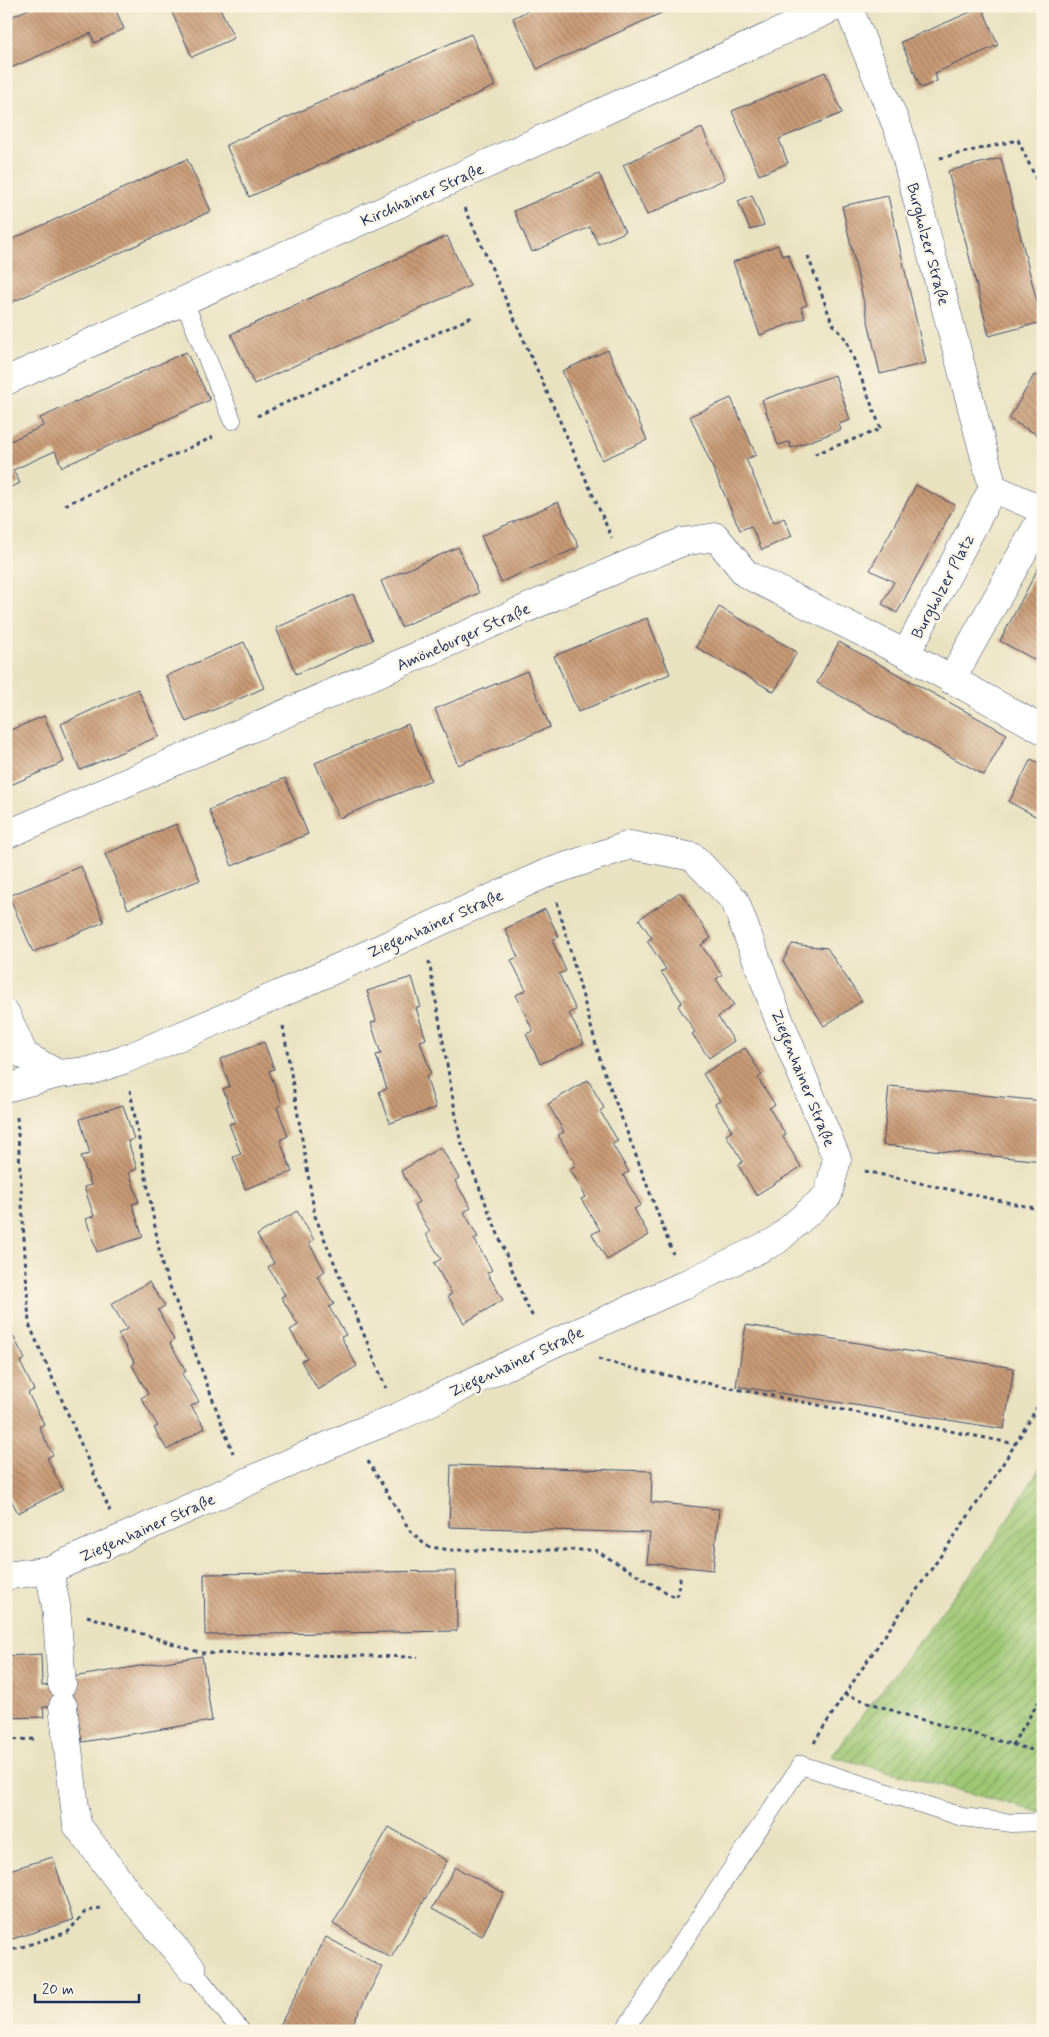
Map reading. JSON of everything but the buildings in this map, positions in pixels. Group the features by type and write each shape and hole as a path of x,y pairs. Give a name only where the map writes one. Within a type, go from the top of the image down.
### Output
{"street":[{"name":"Kirchhainer Straße","path":"6,381 837,6"},
{"name":"Burgholzer Straße","path":"848,6 900,134 993,488"},
{"path":"993,488 1043,510"},
{"name":"Burgholzer Platz","path":"951,680 906,654 993,488"},
{"path":"1043,516 951,680 1043,730"},
{"name":"Amöneburger Straße","path":"6,836 682,542 716,538 746,574 906,654"},
{"name":"Ziegenhainer Straße","path":"6,1576 48,1570 120,1539 352,1435 398,1417 548,1346 684,1286 776,1241 828,1194 837,1159 778,1017 735,901 693,857 630,845 547,874 423,928 278,995 123,1060 90,1071 58,1074 9,1087"},
{"path":"6,1014 24,1055 58,1074"},
{"path":"48,1570 56,1606 62,1695 77,1825 132,1898 192,1969"}],"lane":[{"path":"184,301 232,420"},
{"path":"624,2031 801,1764 962,1817 1012,1823 1043,1822"},
{"path":"192,1969 241,2031"}],"path":[{"path":"908,166 1018,140 1043,194"},
{"path":"452,180 624,566"},
{"path":"808,256 832,323 846,339 881,429 812,455"},
{"path":"253,418 472,317"},
{"path":"65,504 217,434"},
{"path":"547,874 561,914 601,1063 684,1286"},
{"path":"423,928 460,1139 525,1302 548,1346"},
{"path":"278,995 315,1216 398,1417"},
{"path":"123,1060 132,1097 162,1265 245,1484"},
{"path":"9,1087 16,1114 29,1324 104,1495 120,1539"},
{"path":"834,1171 867,1172 1043,1210"},
{"path":"596,1359 635,1369 1016,1444"},
{"path":"801,1764 844,1694 1016,1444 1043,1397"},
{"path":"352,1435 409,1529 426,1546 449,1550 595,1550 676,1598 681,1575"},
{"path":"56,1606 202,1653 418,1657"},
{"path":"844,1694 912,1717 1043,1753"},
{"path":"1012,1745 1043,1695"},
{"path":"6,1952 68,1932 85,1912 132,1898"}],"green space":[{"path":"1043,1463 1043,1813 831,1756 986,1554"}]}
